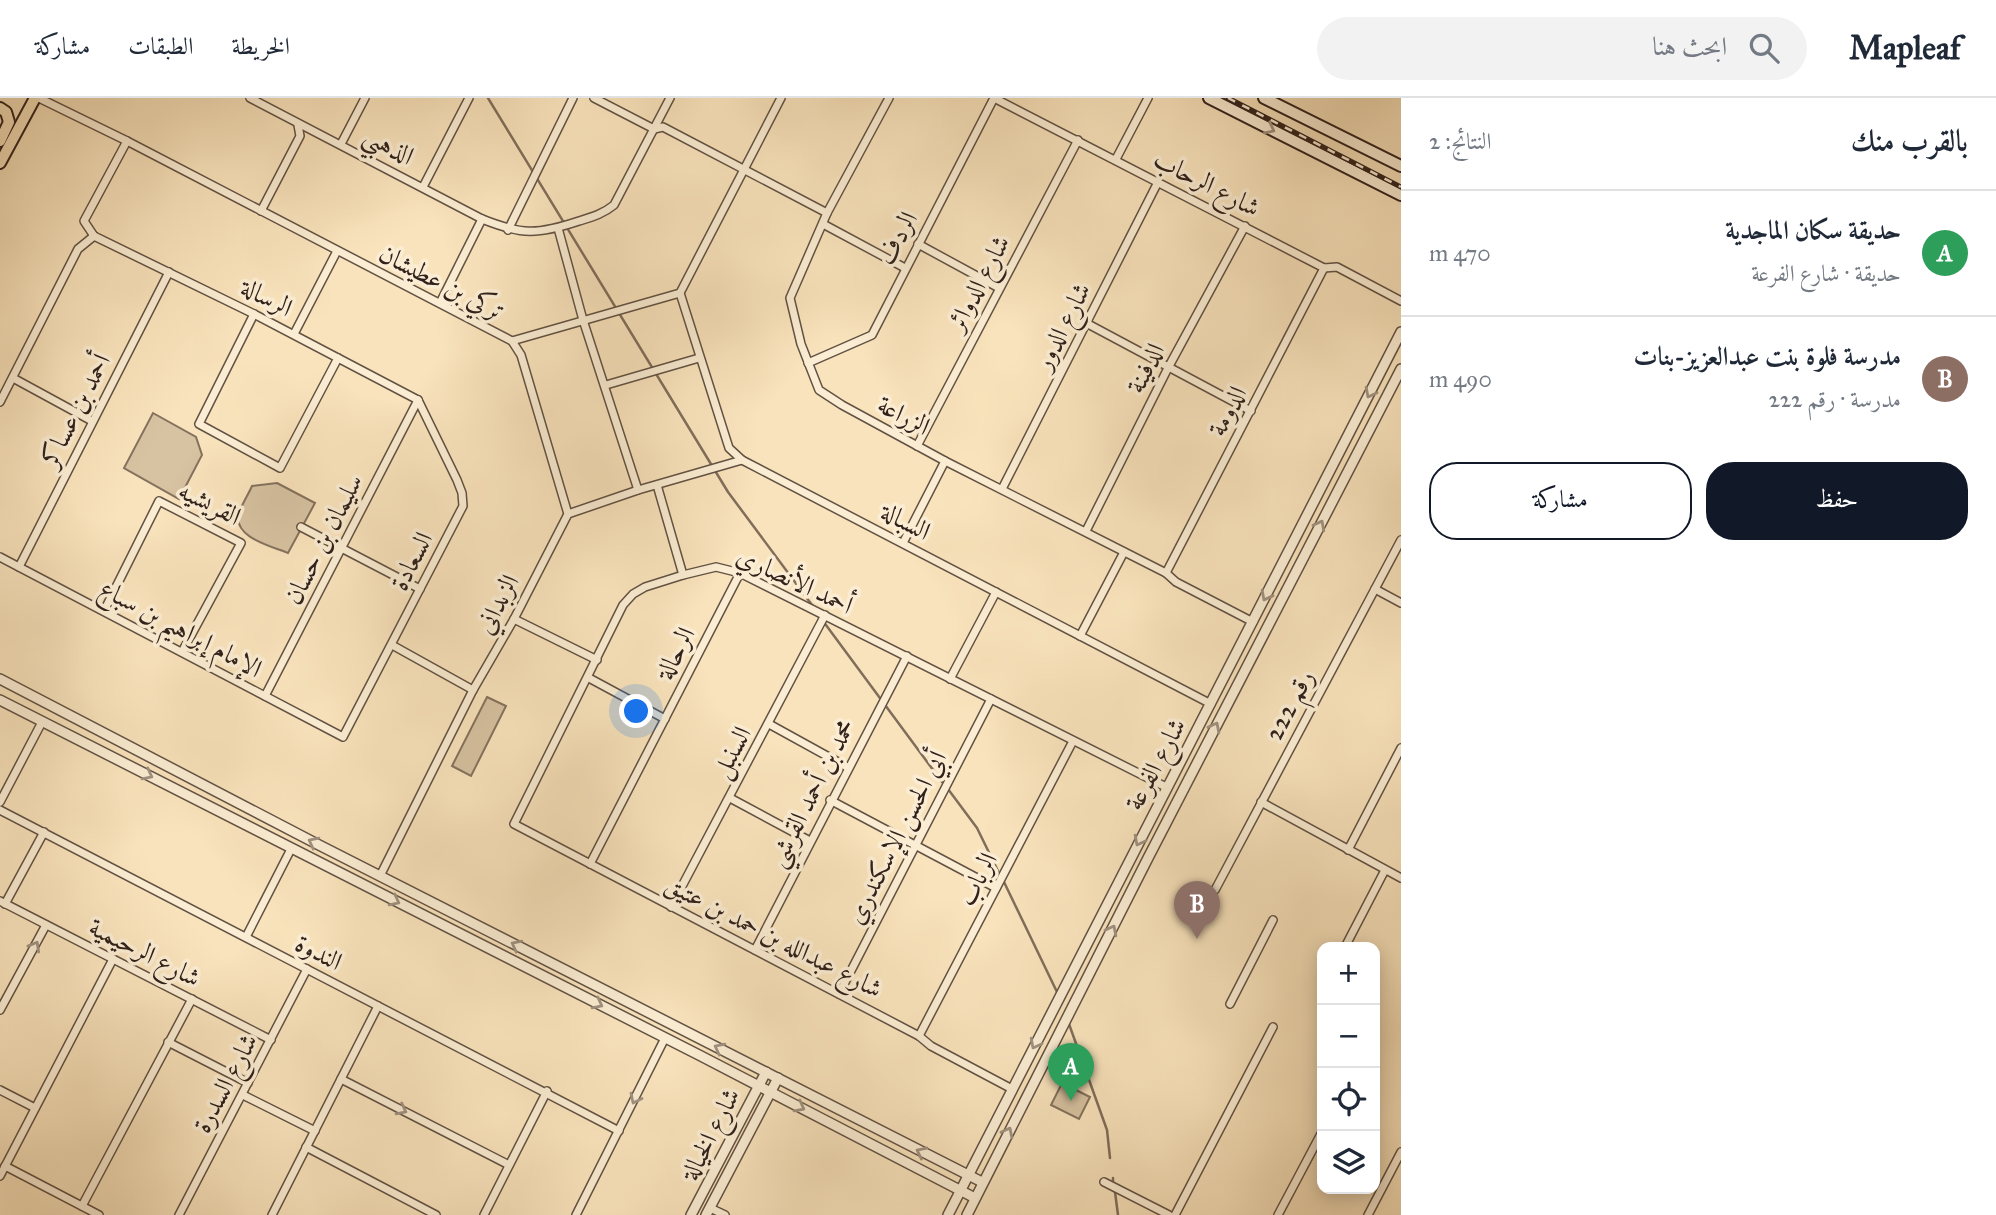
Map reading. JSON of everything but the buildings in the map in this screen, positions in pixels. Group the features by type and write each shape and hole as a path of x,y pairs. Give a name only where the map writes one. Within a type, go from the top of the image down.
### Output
{"main road":[{"path":"0,163 37,98"},
{"path":"1209,98 1401,195"},
{"path":"1264,98 1401,166"},
{"path":"0,108 6,112 9,122 0,141"}],"street":[{"name":"تركي بن عطيشان","path":"37,98 127,141 512,341 680,293"},
{"name":"الذهبي","path":"250,98 260,100 298,125 341,144 481,219 508,230"},
{"path":"341,144 365,98"},
{"path":"423,187 469,98"},
{"path":"573,98 508,230 533,233 558,228 601,214 614,205 670,98"},
{"path":"594,98 654,129 663,127 827,213"},
{"path":"680,293 780,98"},
{"name":"الزراعة","path":"890,98 827,213 790,298 807,363 819,390 917,446 1086,531 1253,622"},
{"name":"شارع الرحاب","path":"994,98 1324,268 1337,267 1401,301"},
{"name":"الردف","path":"807,363 872,335 994,98"},
{"path":"1116,159 1148,98"},
{"path":"261,211 300,136 298,125"},
{"name":"شارع الدوائر","path":"917,446 1078,140"},
{"path":"0,402 78,249 94,236 84,221 127,141"},
{"name":"شارع الدور","path":"1002,489 1158,182"},
{"path":"440,303 481,219"},
{"path":"822,224 905,268"},
{"name":"الدفينة","path":"1086,531 1168,368 1245,226"},
{"path":"558,228 583,320 638,490"},
{"name":"الرسالة","path":"94,236 294,334 418,400"},
{"path":"918,244 999,288"},
{"path":"294,334 337,251"},
{"name":"الدومة","path":"1166,573 1324,268"},
{"name":"أحمد بن عساكر","path":"19,567 169,272"},
{"name":"السبالة","path":"680,293 729,448 742,460 1211,704"},
{"path":"254,314 199,424 280,468 338,358"},
{"path":"1088,324 1251,411"},
{"name":"شارع الفرعة","path":"948,1215 1401,332"},
{"path":"512,341 521,355 568,514 638,490 742,460"},
{"path":"606,385 699,358"},
{"name":"شارع الفرعة","path":"967,1215 1401,369"},
{"path":"13,378 92,421"},
{"name":"سليمان بن حسان","path":"265,696 418,400"},
{"name":"السعادة","path":"343,737 463,506 457,480 418,400"},
{"path":"903,543 946,461"},
{"path":"657,485 683,575"},
{"name":"القريشيه","path":"104,611 159,501 241,542 182,652"},
{"name":"الزبداني","path":"380,876 473,690 514,619 568,514"},
{"path":"301,527 420,589"},
{"name":"رقم 222","path":"1215,890 1401,540"},
{"path":"1080,636 1124,552"},
{"name":"الإمام إبراهيم بن سباع","path":"0,557 343,737"},
{"name":"أحمد الأنصاري","path":"514,824 623,606 633,594 645,587 716,567 740,572 1166,787"},
{"name":"الرحالة","path":"590,864 740,572"},
{"path":"1375,589 1401,603"},
{"path":"950,678 996,592"},
{"name":"السنبل","path":"671,908 825,615"},
{"path":"514,619 597,660"},
{"path":"391,645 473,690"},
{"name":"محمد بن أحمد القرشي","path":"755,950 847,767 907,656"},
{"path":"589,678 665,719"},
{"path":"0,679 982,1182"},
{"name":"أبي الحسن الإسكندري","path":"839,994 990,699"},
{"path":"0,700 759,1085 975,1198"},
{"path":"0,802 42,722"},
{"path":"769,724 847,767"},
{"path":"97,749 106,748 110,743 107,734"},
{"name":"الرباب","path":"919,1036 1073,741"},
{"path":"120,761 119,752 128,744"},
{"path":"1348,850 1401,748"},
{"path":"730,798 810,841"},
{"path":"830,800 996,888"},
{"path":"1261,803 1401,878"},
{"name":"الندوة","path":"0,810 619,1130"},
{"name":"شارع عبدالله بن حمد بن عتيق","path":"514,824 919,1036 931,1046 1012,1089"},
{"path":"3,902 44,832"},
{"path":"246,937 291,849"},
{"path":"1348,942 1385,870"},
{"name":"شارع الرحيمية","path":"3,902 271,1041"},
{"path":"1230,1004 1273,920"},
{"path":"0,1010 46,925"},
{"path":"0,1177 113,959"},
{"name":"شارع السدرة","path":"179,1215 307,969"},
{"path":"0,989 8,993"},
{"path":"82,1206 192,999"},
{"path":"272,1215 378,1006"},
{"path":"1104,1182 1175,1214 1273,1027"},
{"path":"576,1215 665,1038"},
{"path":"168,1042 248,1083"},
{"name":"شارع الخيالة","path":"691,1215 766,1072"},
{"name":"شارع الخيالة","path":"708,1211 778,1078"},
{"path":"341,1079 509,1165"},
{"path":"0,1090 35,1108"},
{"path":"484,1215 547,1091"},
{"path":"243,1095 315,1131"},
{"path":"748,1106 757,1106 758,1116"},
{"path":"1278,1215 1317,1141"},
{"path":"306,1147 436,1215"},
{"path":"1368,1215 1401,1152"},
{"path":"936,1179 950,1182 953,1180 954,1175 942,1162"},
{"path":"5,1166 99,1215"},
{"path":"708,1211 725,1215"}],"shaded area":[{"path":"153,413 196,437 202,455 179,499 124,468"},
{"path":"277,483 315,503 288,553 263,544 247,534 238,521 240,510 252,486"},
{"path":"487,697 506,706 471,776 452,766"},
{"path":"1062,1083 1090,1097 1079,1119 1051,1105"}],"waterway":[{"path":"488,98 728,492 812,605"},
{"path":"823,621 942,782"},
{"path":"948,789 977,828 999,873"},
{"path":"1004,882 1057,992"},
{"path":"1069,1024 1107,1130 1110,1158"},
{"path":"1115,1192 1118,1215"}],"railway":[{"path":"1228,98 1401,187"}],"place":[{"name":"مدرسة فلوة بنت عبدالعزيز-بنات","path":"1197,939"},
{"name":"حديقة سكان الماجدية","path":"1071,1101"}]}
